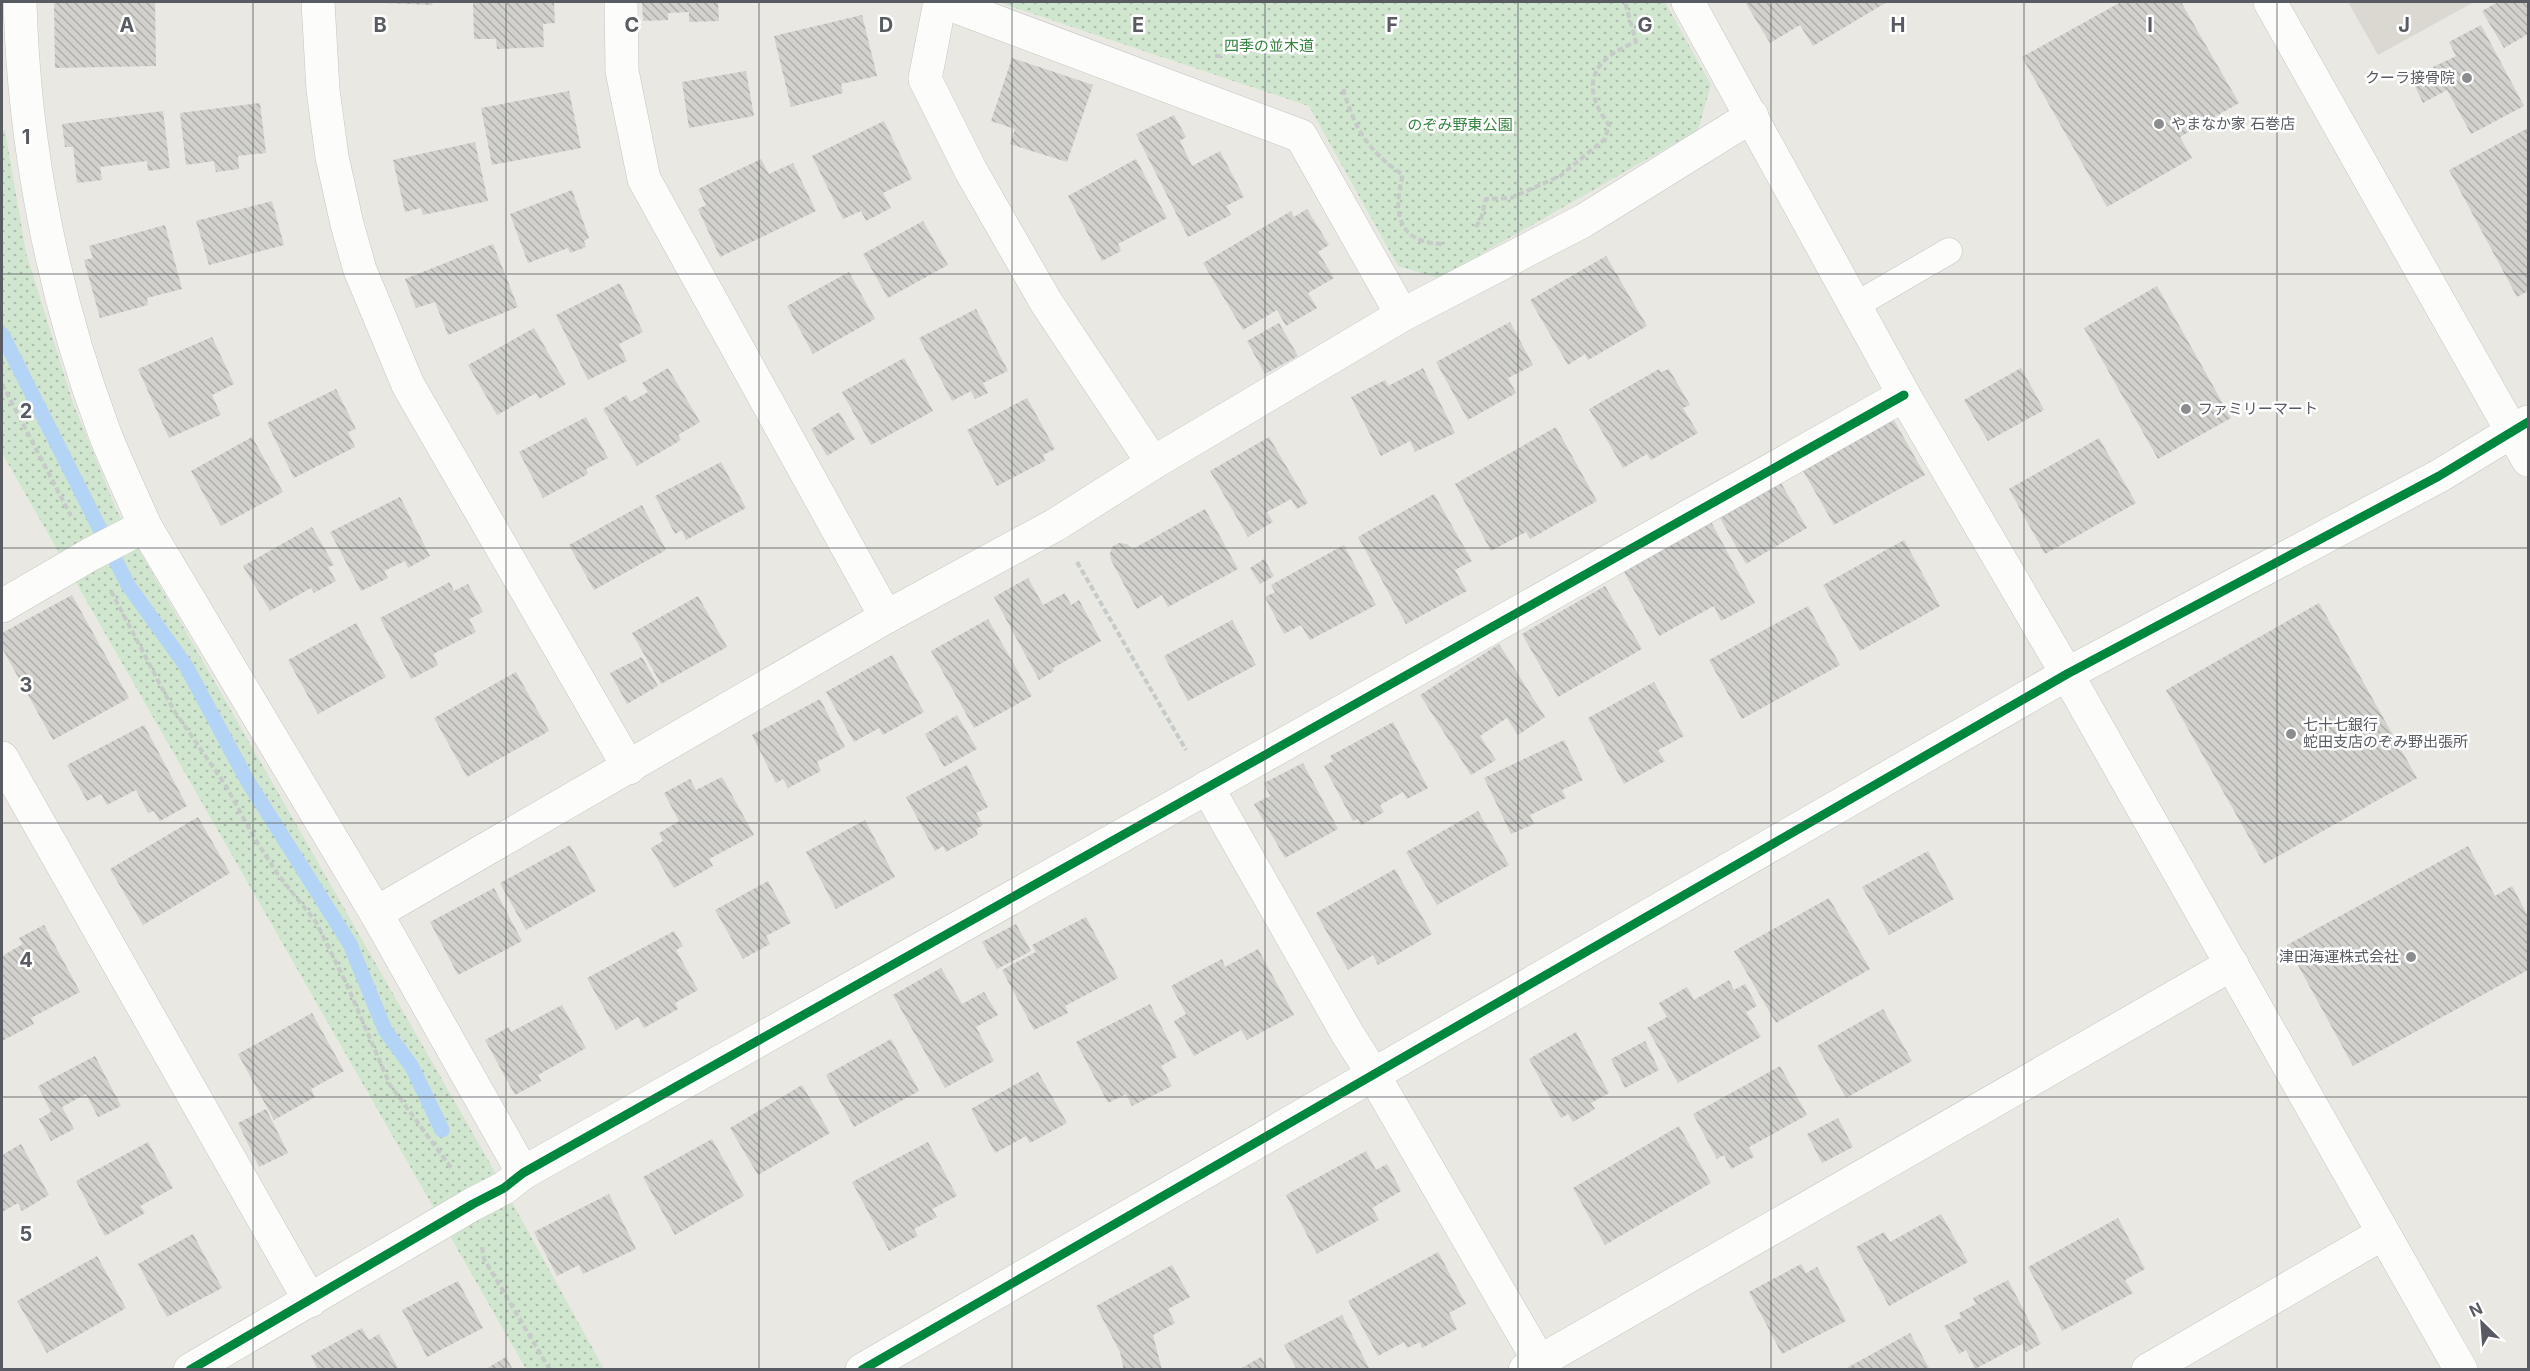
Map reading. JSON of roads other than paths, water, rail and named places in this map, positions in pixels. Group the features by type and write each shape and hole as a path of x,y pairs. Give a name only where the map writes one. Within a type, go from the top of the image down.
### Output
{"street":[{"path":"20,2 21,45 38,187 54,262 68,319 94,402 145,526 376,914 523,1173"},
{"path":"318,2 323,90 332,157 360,270 382,325 408,385 629,768"},
{"path":"621,2 622,71 644,179 886,617"},
{"path":"1153,463 1046,302 971,171 926,79 942,2 1301,136 1402,315"},
{"path":"1688,2 1904,394 2067,674 2461,1370"},
{"path":"2270,2 2521,427 2529,460"},
{"path":"376,914 886,617 1055,525 1153,463 1402,315 1582,221 1752,116"},
{"path":"190,1370 504,1188 523,1173 1904,394"},
{"path":"862,1370 2067,674 2439,476 2521,427"},
{"path":"2,606 91,554 145,526"},
{"path":"2,758 310,1301"},
{"path":"1207,787 1347,1033 1373,1074 1532,1365 2232,964"},
{"path":"2148,1370 2382,1234"}],"lane":[{"path":"1856,305 1949,251"}],"waterway":[{"path":"2,334 128,585 186,666 247,780 350,944 385,1030 412,1067 442,1130"}],"place":[{"name":"クーラ接骨院","path":"2467,78"},
{"name":"やまなか家 石巻店","path":"2159,124"},
{"name":"ファミリーマート","path":"2186,409"},
{"name":"七十七銀行 蛇田支店のぞみ野出張所","path":"2291,734"},
{"name":"津田海運株式会社","path":"2411,957"}],"park label":[{"name":"四季の並木道","path":"1269,46"},
{"name":"のぞみ野東公園","path":"1460,125"}]}
